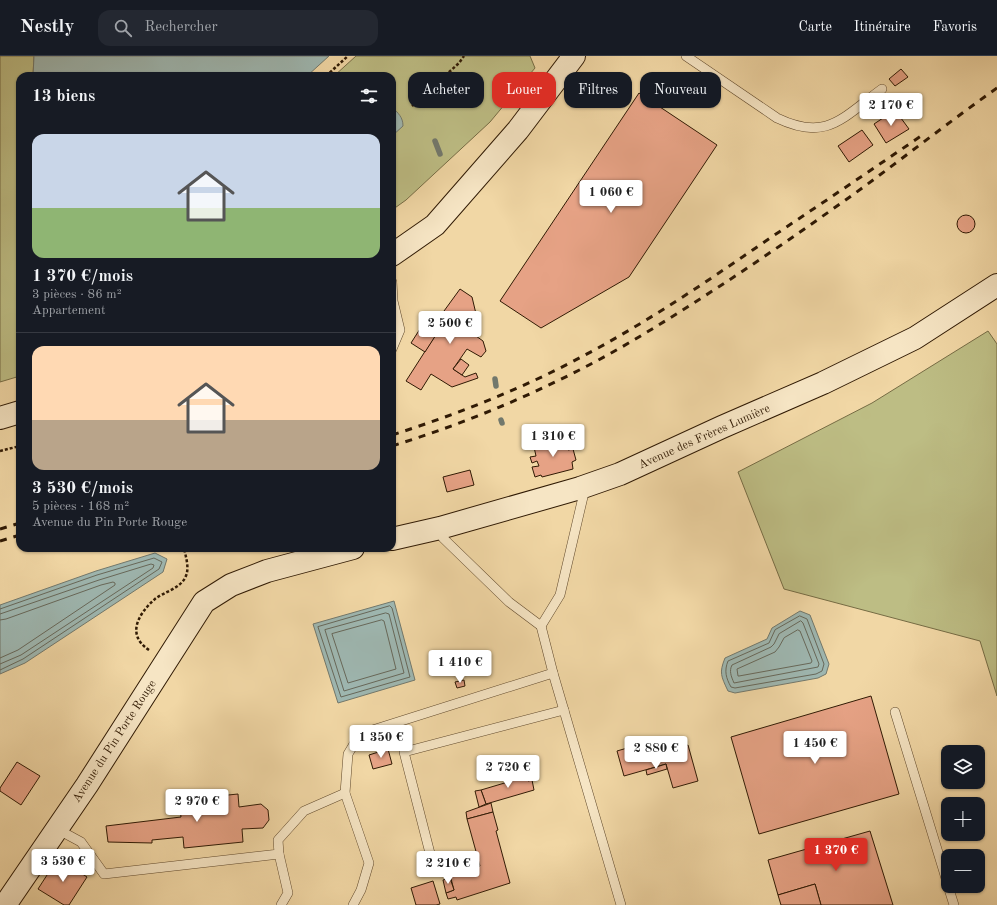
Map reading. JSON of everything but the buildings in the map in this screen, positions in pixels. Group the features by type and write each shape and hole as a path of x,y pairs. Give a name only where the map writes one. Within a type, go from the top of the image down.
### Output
{"street":[{"path":"396,252 435,225 518,130 574,56"},
{"name":"Avenue des Frères Lumière","path":"396,538 440,528 580,488 620,474 823,383 915,338 997,285"},
{"path":"0,418 16,413"},
{"name":"Avenue du Pin Porte Rouge","path":"5,905 87,785 204,602 231,585 267,571 338,552"}],"lane":[{"path":"686,56 777,118 790,124 807,128 822,128 835,123 882,89"},
{"path":"396,316 400,330 396,340"},
{"path":"542,626 560,596 583,496 580,488"},
{"path":"440,528 443,538 509,602 542,626 553,673 622,905"},
{"path":"353,905 361,890 369,863 346,793 348,754 360,734 553,673"},
{"path":"432,861 404,752 564,710"},
{"path":"895,712 941,863"},
{"path":"281,905 288,893 279,854 278,840 304,811 346,793"},
{"path":"56,829 82,842 104,874 279,854"},
{"path":"950,893 954,905"}],"path":[{"path":"330,72 348,56"},
{"path":"449,72 464,56"},
{"path":"0,451 16,447"},
{"path":"167,660 146,648 136,636 135,628 142,614 155,599 179,584 185,578 188,568 185,552"}],"green space":[{"path":"0,56 34,56 33,72 16,72 16,377 0,382"},
{"path":"356,56 530,56 535,68 532,72 492,72 492,108 502,108 490,122 406,200 396,207 396,72 338,72"},
{"path":"988,331 997,344 997,696 980,641 784,589 738,472 872,403"}],"water":[{"path":"34,56 329,56 311,72 33,72"},
{"path":"396,111 401,118 403,126 396,132"},
{"path":"155,553 167,559 163,572 25,663 0,674 0,605 96,571"},
{"path":"394,601 415,680 338,703 313,624"},
{"path":"800,611 810,615 829,664 826,674 818,678 735,693 728,691 721,671 725,658 767,639 772,628"}],"waterway":[{"path":"435,141 440,154"},
{"path":"495,379 496,386"}],"railway":[{"path":"396,445 468,420 517,400 589,365 638,338 717,288 803,230 997,88"},
{"path":"396,434 490,400 562,367 610,342 704,283 924,134"},
{"path":"0,529 16,524"},
{"path":"0,541 16,536"}]}
